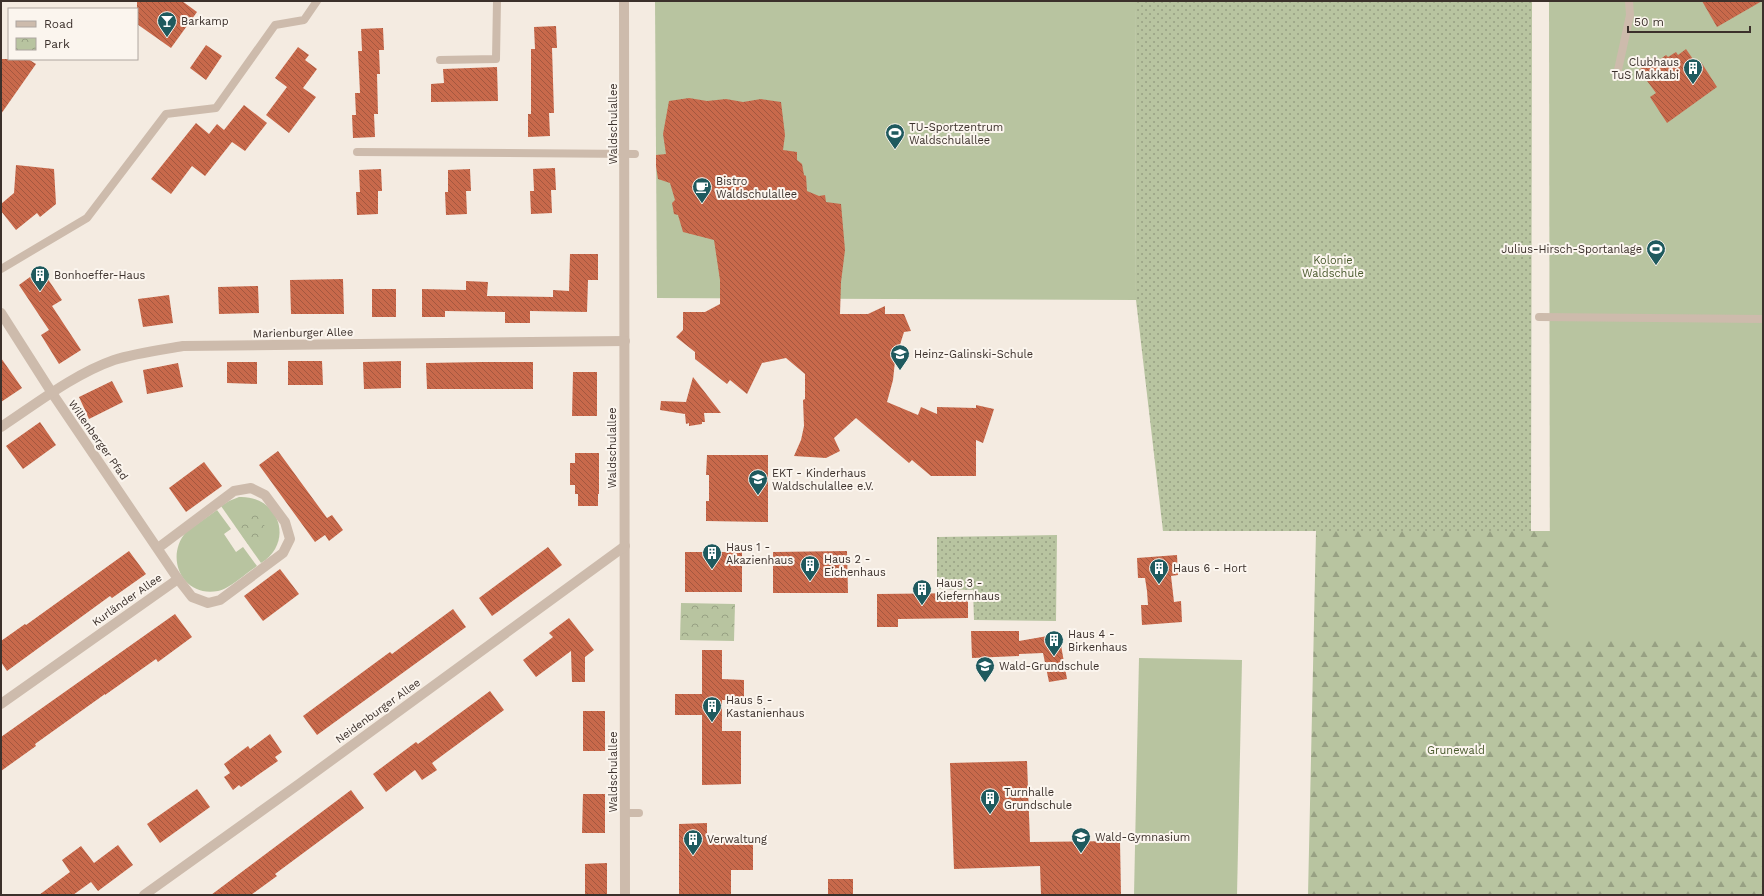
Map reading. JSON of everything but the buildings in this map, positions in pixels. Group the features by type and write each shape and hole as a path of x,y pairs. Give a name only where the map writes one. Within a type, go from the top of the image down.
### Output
{"street":[{"name":"Waldschulallee","path":"624,1 630,154 625,341 624,895"},
{"name":"Willenberger Pfad","path":"1,313 52,393 178,579"},
{"name":"Marienburger Allee","path":"1,427 52,393 114,360 145,352 183,346 625,341"},
{"name":"Kurländer Allee","path":"1,704 178,579 192,597 208,603 220,600 283,553 290,539 285,522 265,494 251,488 234,492 158,548"},
{"name":"Neidenburger Allee","path":"144,895 625,546"}],"lane":[{"path":"1,269 87,218 166,114 216,108 275,25 304,20 317,1"},
{"path":"440,60 496,59 496,1"},
{"path":"1618,70 1630,15 1629,1"},
{"path":"357,152 630,154"},
{"path":"1539,317 1763,319"},
{"path":"625,813 639,813"}],"green space":[{"name":"TU-Sportzentrum Waldschulallee","path":"655,1 1135,1 1136,300 657,298"},
{"name":"Kolonie Waldschule","path":"1135,1 1532,1 1531,531 1163,531 1136,300"},
{"name":"Julius-Hirsch-Sportanlage","path":"1549,1 1763,1 1763,641 1550,641"},
{"path":"239,497 253,498 264,504 273,511 278,521 280,532 278,544 271,554 261,563 221,506"},
{"path":"217,510 231,529 224,534 236,552 243,547 257,566 222,590 206,592 195,588 187,582 181,574 177,564 177,553 180,542 186,532"},
{"path":"255,511 268,531 248,544 235,525"},
{"name":"Grunewald","path":"1316,531 1550,531 1550,641 1763,641 1763,895 1308,895"},
{"path":"1057,535 1056,621 974,620 973,590 937,589 937,537"},
{"path":"681,603 735,604 734,641 680,640"},
{"path":"1139,658 1242,660 1237,895 1134,895"}],"place":[{"name":"Barkamp","path":"167,38"},
{"name":"Clubhaus TuS Makkabi","path":"1693,85"},
{"name":"TU-Sportzentrum Waldschulallee","path":"895,150"},
{"name":"Bistro Waldschulallee","path":"702,204"},
{"name":"Julius-Hirsch-Sportanlage","path":"1656,266"},
{"name":"Bonhoeffer-Haus","path":"40,292"},
{"name":"Heinz-Galinski-Schule","path":"900,371"},
{"name":"EKT - Kinderhaus Waldschulallee e.V.","path":"758,496"},
{"name":"Haus 1 - Akazienhaus","path":"712,570"},
{"name":"Haus 2 - Eichenhaus","path":"810,582"},
{"name":"Haus 6 - Hort","path":"1159,585"},
{"name":"Haus 3 - Kiefernhaus","path":"922,606"},
{"name":"Haus 4 - Birkenhaus","path":"1054,657"},
{"name":"Wald-Grundschule","path":"985,683"},
{"name":"Haus 5 - Kastanienhaus","path":"712,723"},
{"name":"Turnhalle Grundschule","path":"990,815"},
{"name":"Wald-Gymnasium","path":"1081,854"},
{"name":"Verwaltung","path":"693,856"}]}
